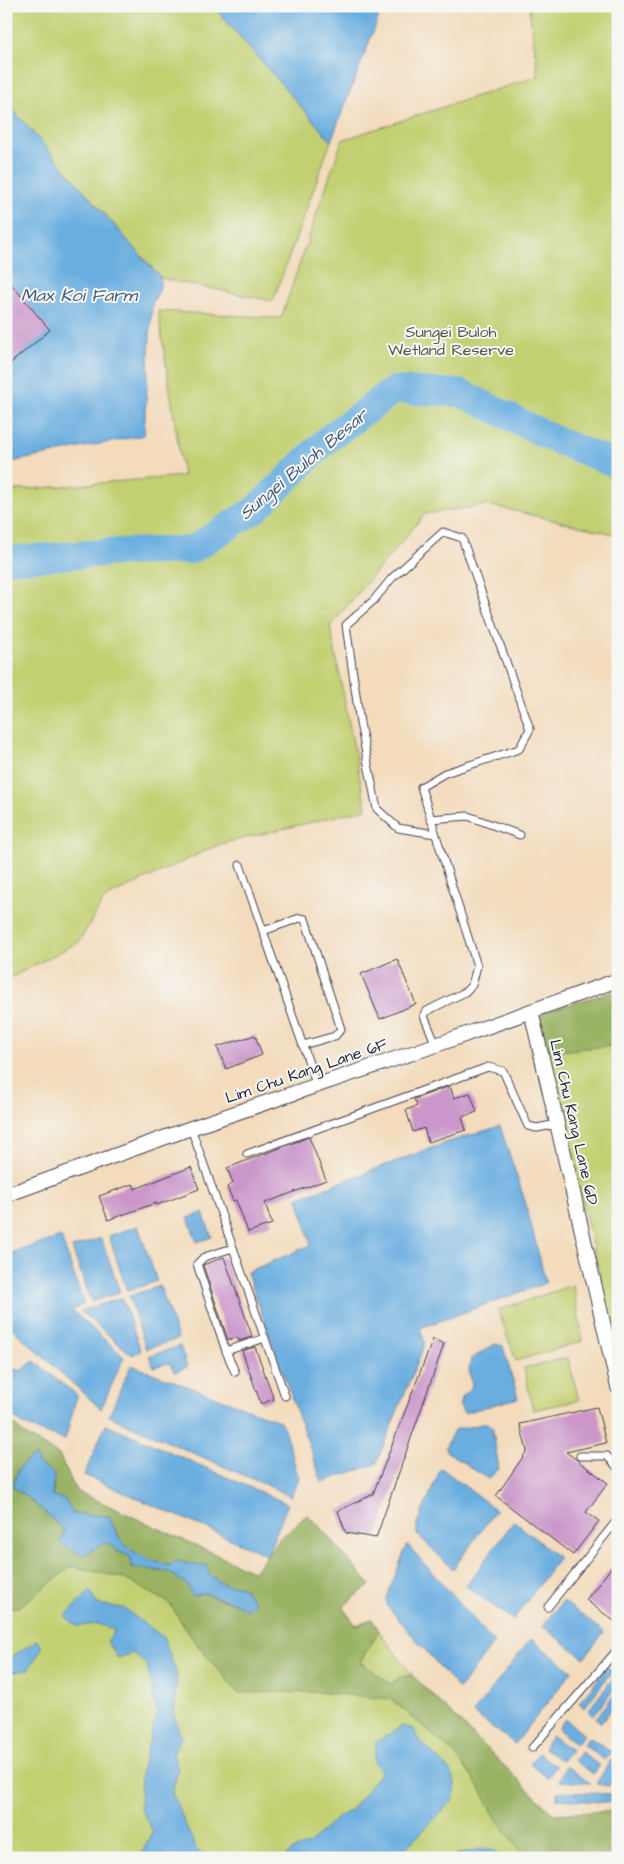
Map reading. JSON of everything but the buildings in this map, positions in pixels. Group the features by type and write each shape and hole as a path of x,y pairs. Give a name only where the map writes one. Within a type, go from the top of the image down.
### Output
{"street":[{"name":"Lim Chu Kang Lane 6F","path":"6,1194 618,980"},
{"name":"Lim Chu Kang Lane 6D","path":"531,1011 617,1384"}],"lane":[{"path":"435,834 398,828 377,809 360,723 346,625 374,600 392,578 443,532 462,538 530,729 519,749 445,773 420,787 430,820 435,834 477,966 472,985 465,992 427,1011 424,1016 436,1045"},
{"path":"430,820 468,816 520,835"},
{"path":"240,865 317,1086"},
{"path":"263,931 300,918 305,919 341,1029 336,1036 303,1045"},
{"path":"246,1154 488,1067 503,1071 528,1126 537,1128 557,1124"},
{"path":"191,1128 285,1396"},
{"path":"233,1248 204,1257 197,1264 226,1351 235,1372"},
{"path":"226,1351 265,1338"},
{"path":"580,1456 607,1456 616,1462"},
{"path":"548,1607 618,1520"},
{"path":"532,1748 618,1649"}],"green space":[{"path":"6,6 213,6 331,141 273,301 160,277 6,102"},
{"name":"Sungei Buloh Wetland Reserve","path":"529,6 618,6 618,535 488,505 425,514 330,626 366,809 220,844 105,898 79,942 6,980 6,491 183,476 158,311 281,318 342,140 538,76"},
{"path":"618,990 618,1045 547,1052 540,1020 543,1012"},
{"path":"618,1045 618,1354 547,1052"},
{"path":"573,1285 583,1341 516,1361 498,1310"},
{"path":"568,1358 579,1400 533,1410 524,1368"},
{"path":"6,1417 25,1435 59,1455 76,1491 254,1572 281,1537 307,1515 370,1585 342,1607 356,1625 372,1619 412,1675 553,1814 618,1811 618,1858 6,1858"},
{"path":"6,1417 25,1435 59,1455 76,1491 254,1572 281,1537 307,1515 370,1585 342,1607 356,1626 372,1619 379,1631 360,1662 391,1684 399,1678 412,1675 553,1814 618,1811 618,1858 526,1858 497,1820 480,1788 455,1754 391,1699 314,1692 238,1693 192,1638 168,1602 123,1578 72,1566 19,1607 6,1608","holes":["36,1456 38,1464 54,1485 52,1495 65,1500 73,1514 84,1516 117,1530 120,1540 131,1550 144,1557 171,1566 176,1561 199,1566 209,1576 223,1584 243,1587 248,1610 235,1603 218,1599 188,1586 169,1572 146,1570 131,1557 117,1551 107,1542 61,1543 65,1530 13,1487"]}],"water":[{"path":"213,6 383,6 331,141"},
{"name":"Max Koi Farm","path":"6,102 160,277 160,288 152,304 144,435 6,463"},
{"path":"500,1126 525,1201 546,1283 420,1328 425,1343 376,1464 322,1482 247,1272 311,1245 298,1198 445,1143"},
{"path":"203,1213 212,1237 197,1242 188,1218"},
{"path":"138,1226 157,1281 127,1291 109,1236"},
{"path":"61,1237 84,1304 72,1310 124,1357 101,1409 6,1323 6,1249 11,1253"},
{"path":"101,1238 120,1292 91,1302 72,1248"},
{"path":"160,1286 178,1339 146,1349 129,1296"},
{"path":"122,1298 141,1351 132,1355 80,1311"},
{"path":"495,1344 503,1346 518,1398 464,1413 459,1404 464,1394 472,1387 469,1369 471,1359"},
{"path":"180,1346 187,1367 174,1372 169,1363 154,1367 149,1356"},
{"path":"34,1361 77,1395 65,1440 24,1424 10,1414 6,1408 6,1365 20,1371"},
{"path":"131,1365 282,1422 299,1478 291,1496 109,1416"},
{"path":"487,1423 492,1426 499,1469 488,1479 446,1451 446,1446 454,1430"},
{"path":"106,1424 288,1504 267,1555 84,1475"},
{"path":"36,1456 38,1464 54,1474 52,1495 65,1500 73,1514 109,1516 120,1538 138,1554 170,1566 176,1561 199,1566 206,1565 210,1576 223,1584 243,1587 255,1603 248,1610 235,1603 204,1593 192,1596 188,1586 169,1572 132,1567 131,1557 117,1551 107,1542 83,1555 60,1543 65,1530 13,1487 22,1465"},
{"path":"441,1468 496,1510 453,1569 417,1534 417,1524"},
{"path":"514,1521 559,1558 513,1620 466,1586"},
{"path":"407,1544 494,1642 459,1689 388,1607 386,1600"},
{"path":"90,1591 97,1604 123,1608 163,1637 177,1675 174,1715 181,1737 173,1754 178,1769 172,1793 197,1851 211,1858 139,1858 153,1832 140,1808 141,1771 157,1714 147,1665 133,1653 118,1658 107,1642 115,1630 98,1624 77,1626 65,1616"},
{"path":"563,1601 604,1632 584,1658 542,1626"},
{"path":"531,1639 572,1671 515,1744 473,1713"},
{"path":"38,1640 42,1648 28,1670 11,1672 6,1681 6,1660"},
{"path":"607,1667 612,1671 584,1708 579,1703"},
{"path":"616,1674 618,1676 618,1684 593,1716 588,1711"},
{"path":"618,1690 618,1701 601,1723 596,1718"},
{"path":"565,1719 584,1735 576,1744 558,1729"},
{"path":"402,1726 413,1729 421,1742 449,1769 456,1786 453,1800 401,1853 393,1858 284,1858 293,1850 309,1844 336,1819 353,1808 381,1772 374,1761 376,1742"},
{"path":"552,1736 571,1750 562,1761 544,1748"},
{"path":"589,1737 612,1752 605,1760 583,1745"},
{"path":"581,1752 600,1766 593,1774 574,1760"},
{"path":"538,1753 556,1766 548,1778 530,1764"},
{"path":"611,1760 618,1764 618,1771 609,1786 596,1784"},
{"path":"566,1766 590,1783 559,1781"},
{"path":"557,1792 618,1794 618,1803 557,1799"},
{"path":"491,1849 503,1858 452,1858 458,1854"}],"waterway":[{"name":"Sungei Buloh Besar","path":"6,560 118,552 191,550 256,509 329,438 394,390 461,393 556,440 618,465"}]}
